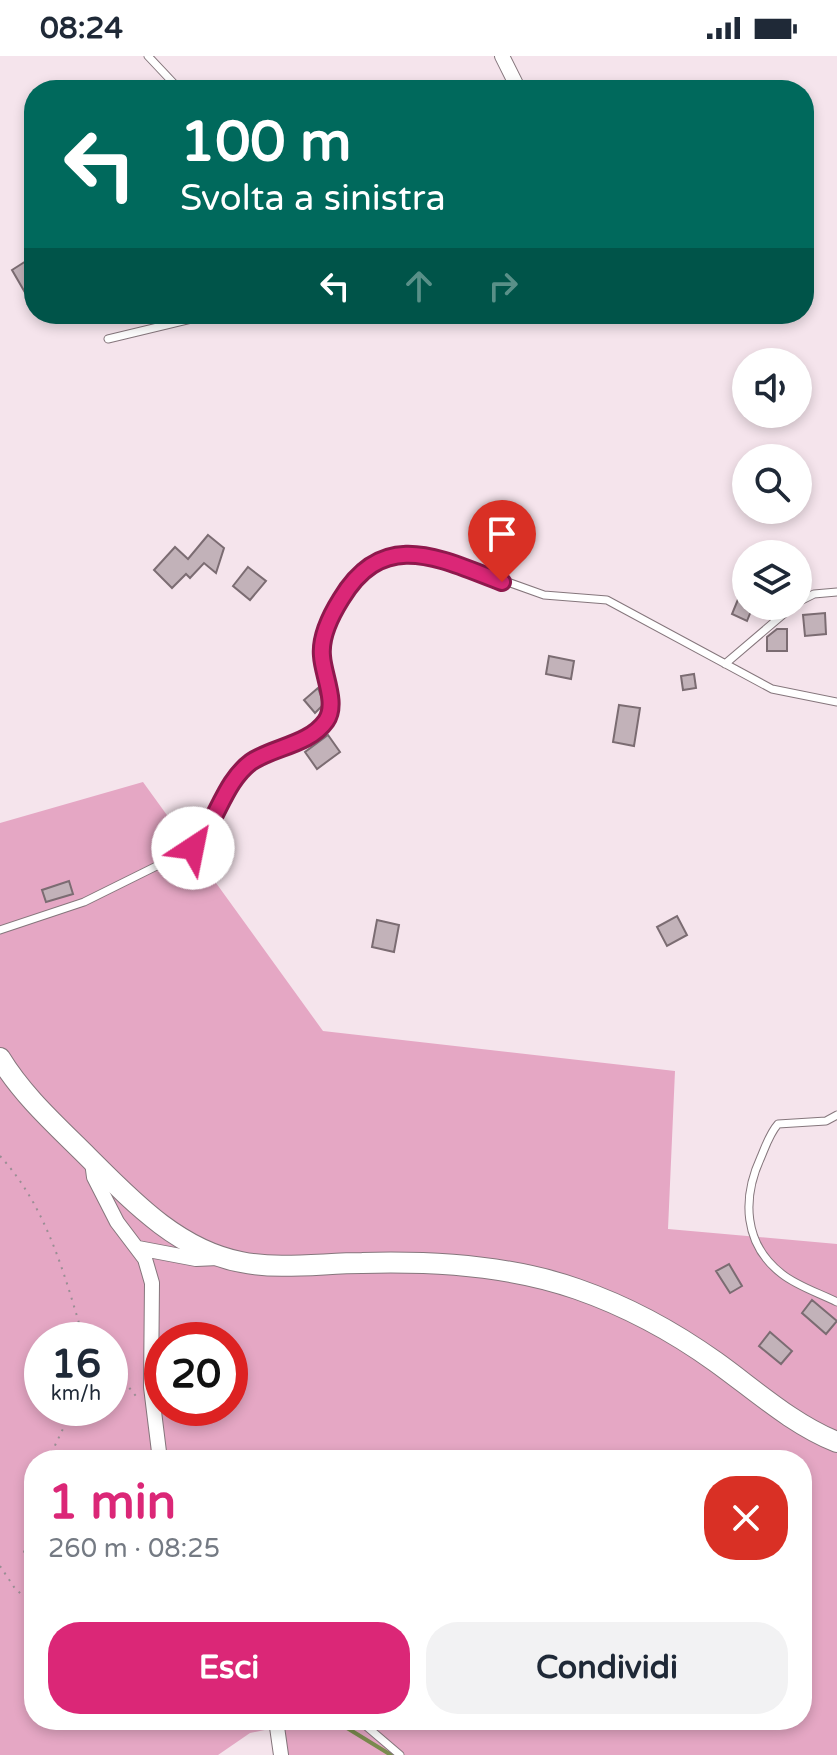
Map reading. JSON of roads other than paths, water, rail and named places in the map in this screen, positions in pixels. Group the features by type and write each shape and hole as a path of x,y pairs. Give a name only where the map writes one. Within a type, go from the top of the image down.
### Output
{"street":[{"path":"502,56 514,80"},
{"path":"0,1058 27,1095 157,1222 222,1257"},
{"path":"91,1160 94,1177 117,1222 138,1248 152,1283 151,1387 159,1450"},
{"path":"138,1248 196,1259 222,1257 263,1265 418,1264 503,1273 574,1288 627,1310 676,1337 809,1430 837,1442"},
{"path":"277,1730 281,1755"}],"lane":[{"path":"148,56 171,80"},
{"path":"108,339 170,324"},
{"path":"0,930 84,902 193,848 245,767 320,728 331,705 321,652 324,633 351,582 365,568 384,557 435,558 462,564 533,592 607,600 772,689 837,702"},
{"path":"812,595 837,592"},
{"path":"725,664 777,620"},
{"path":"837,1115 826,1121 778,1124 773,1129 753,1174 749,1216 755,1244 778,1270 837,1302"},
{"path":"371,1730 400,1755"}],"waterway":[{"path":"350,1730 391,1755"}]}
